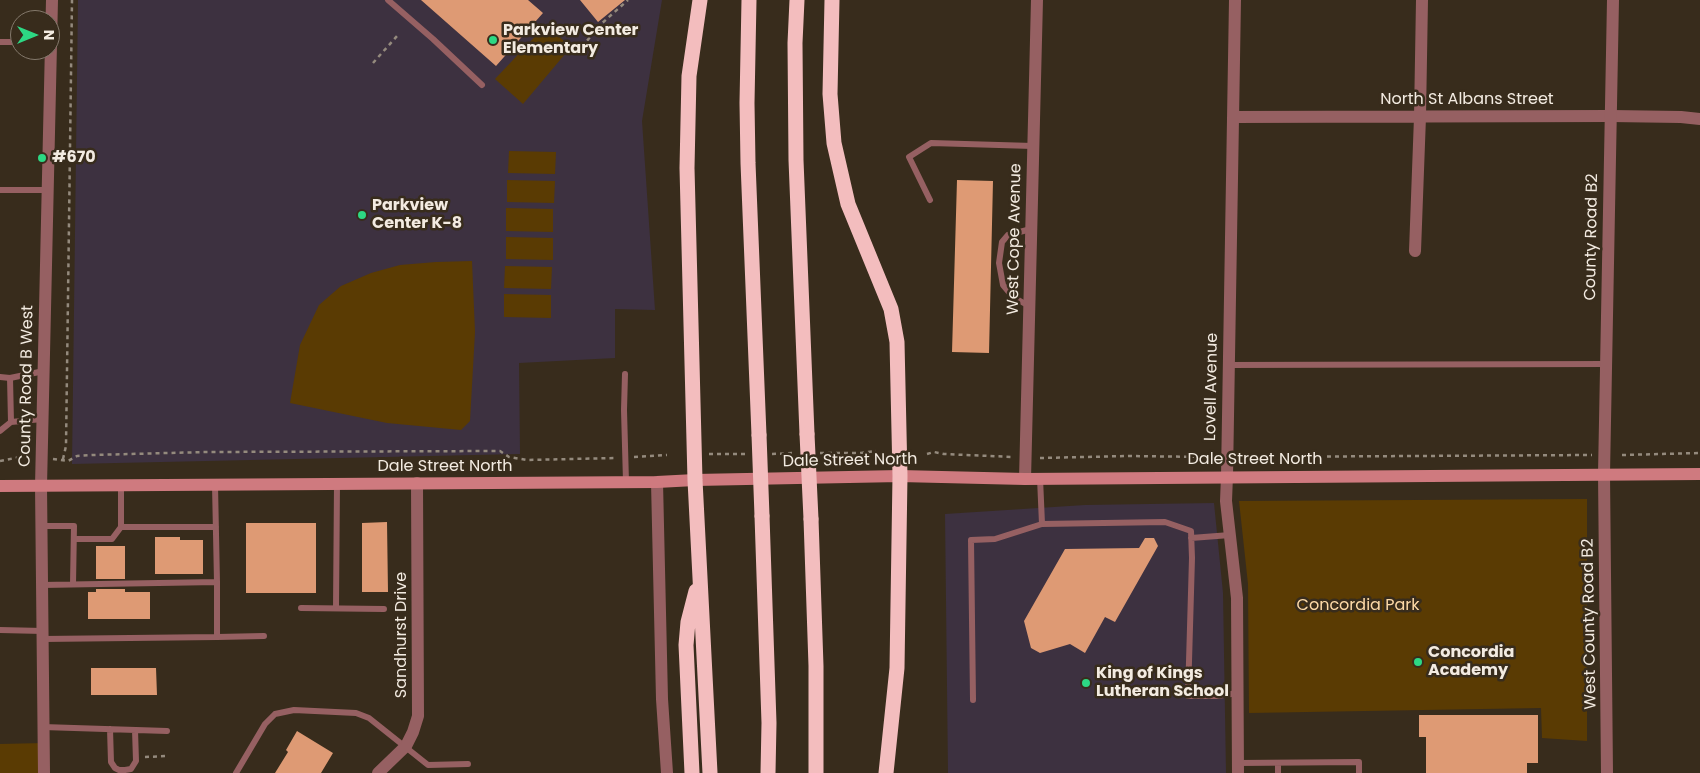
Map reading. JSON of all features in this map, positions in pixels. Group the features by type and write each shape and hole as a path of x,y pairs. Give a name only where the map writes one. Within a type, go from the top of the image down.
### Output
{"highway":[{"path":"700,0 689,76 687,168 695,480 710,773"},
{"path":"749,0 748,163 769,723 768,773"},
{"path":"797,0 795,43 796,160 816,666 816,773"},
{"path":"832,0 830,94 834,143 848,204 885,292 895,323 897,342 900,476 897,668 886,773"},
{"path":"692,773 687,631 693,601 700,580"}],"main road":[{"name":"Dale Street North","path":"0,486 657,482 900,476 1025,479 1227,476 1700,474"}],"street":[{"name":"West Cope Avenue","path":"1025,479 1037,0"},
{"name":"Lovell Avenue","path":"1235,0 1226,501 1237,598 1238,768"},
{"path":"1414,251 1420,117 1422,0"},
{"name":"County Road B2","path":"1604,474 1613,0"},
{"name":"County Road B West","path":"44,773 41,486 51,60"},
{"name":"North St Albans Street","path":"1233,117 1611,116 1700,119"},
{"name":"West County Road B2","path":"1604,474 1607,773"},
{"path":"657,482 662,699 667,773"},
{"name":"Sandhurst Drive","path":"378,773 406,746 414,732 418,716 417,483"}],"lane":[{"path":"388,0 482,85"},
{"path":"930,200 909,157 931,143 1034,146"},
{"path":"0,190 48,190"},
{"path":"1029,306 1013,297 1003,285 999,263 1002,242 1008,235 1031,229"},
{"path":"1228,365 1606,364"},
{"path":"0,377 10,378 44,372"},
{"path":"625,374 626,482"},
{"path":"10,378 10,422"},
{"path":"0,431 10,422 43,419"},
{"path":"1040,478 1042,524"},
{"path":"336,608 337,484"},
{"path":"215,485 217,636"},
{"path":"74,539 112,539 121,528 121,486"},
{"path":"973,700 971,540 995,539 1042,524 1165,522 1191,531 1188,696 1216,696 1238,693"},
{"path":"42,526 74,526 73,584"},
{"path":"121,528 216,527"},
{"path":"1191,538 1230,535"},
{"path":"42,585 217,582"},
{"path":"301,608 384,609"},
{"path":"0,630 43,635 264,636"},
{"path":"236,773 265,724 275,714 294,710 356,713 369,718 428,765 468,764"},
{"path":"44,727 167,731"},
{"path":"110,729 112,762 114,768 119,770 131,769 136,760 135,730"},
{"path":"1278,762 1278,773"},
{"path":"1238,768 1278,762 1359,762 1359,773"}],"path":[{"path":"72,0 66,446 63,459 68,461 77,456 92,455 206,452 500,451 509,457 527,460 667,455"},
{"path":"577,53 600,25 628,0"},
{"path":"373,63 397,36"},
{"path":"814,453 861,453 876,451"},
{"path":"927,454 934,452 1014,457"},
{"path":"768,454 795,453"},
{"path":"1622,455 1700,453"},
{"path":"709,454 750,454"},
{"path":"1235,457 1592,455"},
{"path":"0,461 20,457"},
{"path":"1040,458 1211,457"},
{"path":"143,757 166,756"}],"shaded area":[{"name":"Parkview Center K-8","path":"78,0 662,0 642,121 655,310 615,309 615,358 519,363 520,454 72,464"},
{"name":"King of Kings Lutheran School","path":"1214,503 1223,593 1226,773 948,773 945,514 1085,505"}],"green space":[{"path":"546,25 571,47 523,104 495,79"},
{"path":"509,151 556,152 555,174 508,173"},
{"path":"507,180 555,181 554,203 507,202"},
{"path":"506,208 553,209 553,232 506,231"},
{"path":"506,237 553,238 553,260 506,259"},
{"path":"472,261 475,332 470,421 461,430 387,423 290,403 300,345 319,305 341,286 371,273 400,265"},
{"path":"505,266 552,267 551,289 504,288"},
{"path":"504,294 551,295 551,318 504,317"},
{"name":"Concordia Park","path":"1587,499 1587,741 1542,738 1541,708 1249,713 1248,584 1239,501"},
{"path":"44,743 44,773 0,773 0,744"}],"building":[{"name":"Parkview Center Elementary","path":"421,0 528,0 543,13 496,66"},
{"name":"Parkview Center Elementary","path":"580,0 625,0 598,22"},
{"path":"957,180 993,181 989,353 952,352"},
{"path":"387,522 388,592 362,592 362,523"},
{"path":"246,523 316,523 316,593 246,593"},
{"path":"155,537 180,537 180,540 203,540 203,574 155,574"},
{"path":"1145,538 1154,538 1158,546 1115,622 1105,617 1085,653 1070,644 1040,653 1031,648 1024,621 1065,549 1139,548"},
{"path":"96,546 125,546 125,579 96,579"},
{"path":"96,589 125,589 125,592 150,592 150,619 88,619 88,592 96,592"},
{"path":"91,668 156,668 157,695 91,695"},
{"name":"Concordia Academy","path":"1419,715 1538,715 1538,763 1527,763 1527,773 1426,773 1426,737 1419,737"},
{"path":"297,731 333,753 321,773 275,773 288,752 286,750"}],"place":[{"name":"Parkview Center Elementary","path":"493,40"},
{"name":"#670","path":"42,158"},
{"name":"Parkview Center K-8","path":"362,215"},
{"name":"Concordia Academy","path":"1418,662"},
{"name":"King of Kings Lutheran School","path":"1086,683"}]}
